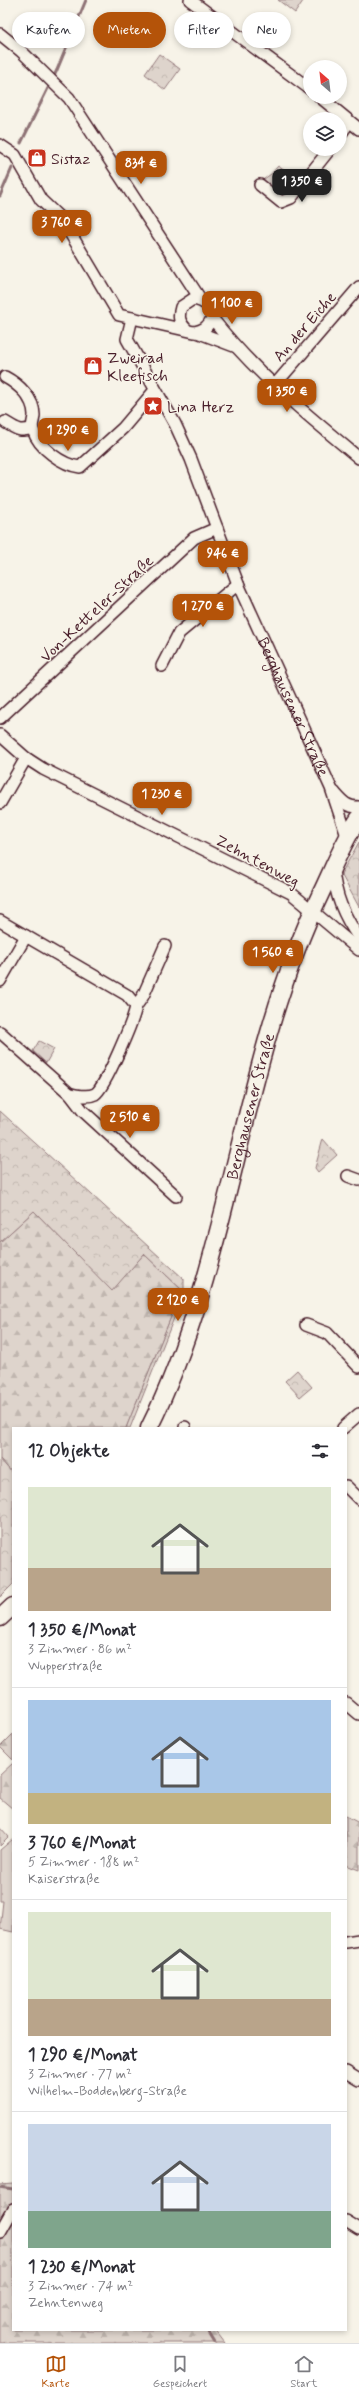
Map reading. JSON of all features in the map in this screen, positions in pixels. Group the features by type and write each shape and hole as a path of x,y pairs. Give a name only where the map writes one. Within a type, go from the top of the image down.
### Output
{"main road":[{"path":"347,836 359,818"},
{"name":"Berghausener Straße","path":"150,1427 165,1397 188,1339 276,1012 294,954 347,836"},
{"path":"0,1618 12,1607"}],"street":[{"path":"190,0 303,84"},
{"path":"0,34 57,85 69,98 201,300 207,304 212,318 235,346 274,386 359,458"},
{"path":"328,104 359,129"},
{"path":"0,145 15,155 41,200 62,221 119,315 151,323 191,330 203,330 209,325 212,318"},
{"path":"260,185 280,202 292,198 325,156"},
{"name":"An der Eiche","path":"274,386 359,287"},
{"path":"201,300 193,299 186,302 180,312 180,323 191,330 235,346"},
{"path":"151,323 180,312"},
{"name":"Berghausener Straße","path":"132,318 127,339 175,424 191,459 238,584 331,788 347,836"},
{"path":"5,377 14,382 30,400 34,413 32,428 38,441 68,466 80,467 123,428 155,390"},
{"path":"5,422 18,430 25,431 32,428"},
{"name":"Von-Ketteler-Straße","path":"0,718 194,538 217,528"},
{"path":"162,666 179,633 238,584"},
{"name":"Zehntenweg","path":"0,735 26,758 43,769 291,893 359,950"},
{"path":"0,803 26,758"},
{"name":"Berghausener Straße","path":"331,788 344,803 350,807 359,807"},
{"path":"333,867 335,887 340,905 359,938"},
{"path":"0,921 127,995 136,1006"},
{"path":"0,982 26,936"},
{"path":"70,1094 86,1096 95,1093 105,1080 128,1031 136,1006 144,996 165,946"},
{"path":"0,1032 70,1094 83,1111 176,1196"},
{"path":"348,1176 359,1180"},
{"path":"306,1325 327,1332 359,1367"},
{"path":"344,1427 359,1414"},
{"path":"347,1487 359,1499"},
{"path":"347,1704 359,1714"},
{"path":"347,1942 359,1940"},
{"path":"347,2073 359,2080"},
{"path":"0,2232 12,2210"},
{"path":"347,2222 359,2229"}],"green space":[{"path":"278,0 302,0 303,1 295,13"},
{"path":"159,54 180,69 165,90 145,74"},
{"path":"278,166 300,182 293,191 285,196 277,190 274,193 260,182 271,174"},
{"path":"359,842 359,907 341,874"},
{"path":"39,1041 54,1049 46,1063 33,1051"},
{"path":"0,1111 184,1279 184,1293 130,1427 126,1427 182,1290 144,1254 112,1291 34,1211 0,1242"},
{"path":"323,1139 337,1155 318,1172 315,1168"},
{"path":"34,1211 112,1290 144,1254 182,1290 126,1427 12,1427 12,1473 0,1459 0,1242"},
{"path":"297,1370 312,1387 300,1397 285,1381"},
{"path":"0,1459 12,1473 12,1585 0,1597"},
{"path":"12,1735 12,1759 0,1747"},
{"path":"12,1764 12,1808 0,1798 0,1775"},
{"path":"347,1817 359,1823 359,1870 347,1865"},
{"path":"0,1827 9,1837 0,1846"},
{"path":"12,1840 12,1932 0,1929 3,1901 0,1901 0,1850"},
{"path":"12,2183 12,2331 216,2331 225,2343 0,2343 0,2184"}],"waterway":[{"path":"21,143 57,70 86,0"},
{"path":"0,196 12,168"},
{"path":"0,2187 12,2189"},
{"path":"208,2331 215,2343"}],"place":[{"name":"Sistaz","path":"37,158"},
{"name":"Zweirad Kleefisch","path":"93,366"},
{"name":"Lina Herz","path":"153,406"}]}
